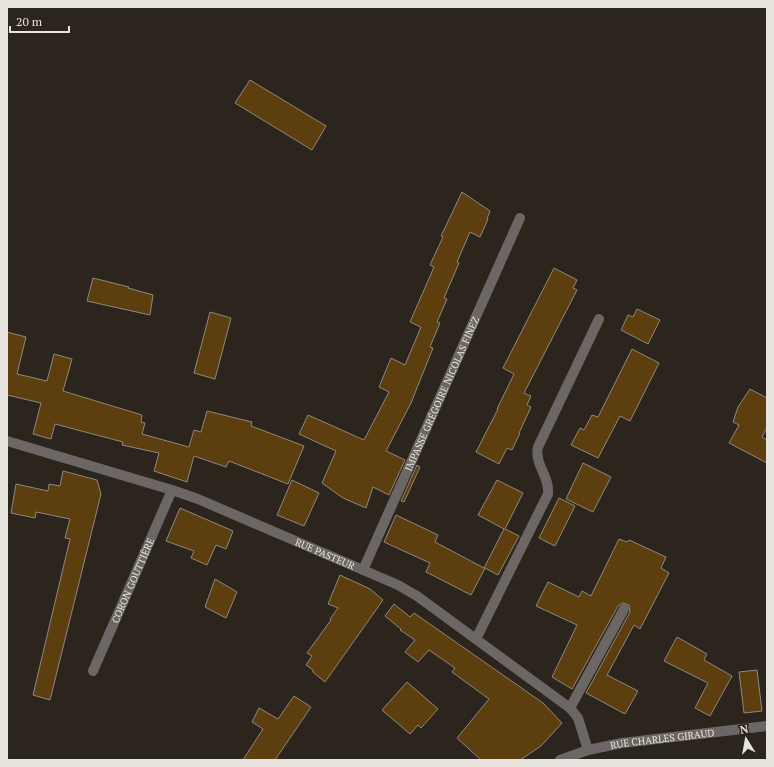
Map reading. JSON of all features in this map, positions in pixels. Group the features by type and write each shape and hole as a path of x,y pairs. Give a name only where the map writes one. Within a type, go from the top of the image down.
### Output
{"street":[{"name":"IMPASSE GRÉGOIRE NICOLAS FINEZ","path":"363,570 520,218"},
{"path":"476,639 546,499 549,489 537,456 538,447 599,319"},
{"name":"RUE PASTEUR","path":"7,441 172,490 210,504 398,585 412,593 570,708 578,718 588,750"},
{"name":"CORON GOUTTIÈRE","path":"93,671 172,490"},
{"path":"570,708 624,609"},
{"name":"RUE CHARLES GIRAUD","path":"560,760 588,750 615,744 646,739 767,726"}],"building":[{"path":"250,80 326,126 312,150 235,103"},
{"path":"462,192 490,211 488,219 480,237 470,232 444,298 447,299 437,322 440,323 430,347 433,348 411,403 386,451 405,460 389,495 373,487 366,508 343,498 322,483 336,451 299,434 308,415 364,440 389,392 379,387 391,358 405,365 421,327 410,322 434,267 430,265 443,237 441,236"},
{"path":"554,268 577,280 573,288 577,290 524,393 531,396 527,405 531,407 520,433 512,450 507,448 499,464 476,452 514,374 503,368"},
{"path":"93,278 153,295 150,315 87,301"},
{"path":"637,309 660,320 648,344 621,330 628,315 633,317"},
{"path":"210,312 231,318 215,379 194,373"},
{"path":"7,332 26,337 17,374 47,381 54,354 72,359 63,391 142,415 141,422 145,423 142,434 189,447 194,430 201,432 207,411 252,422 251,426 304,446 288,484 229,461 226,467 194,456 187,482 154,471 159,453 122,445 123,442 55,424 51,439 33,434 41,403 7,395"},
{"path":"632,349 659,363 630,421 620,416 598,458 571,445 580,428 584,430 592,415 598,417"},
{"path":"750,389 767,398 767,427 762,437 767,440 767,463 729,443 739,425 733,422 738,407"},
{"path":"583,463 611,477 593,512 566,499"},
{"path":"417,465 420,467 404,502 401,501"},
{"path":"63,471 97,480 101,494 50,700 33,695 70,539 65,538 70,519 36,512 35,518 11,513 16,484 48,491 49,484 60,486"},
{"path":"292,480 319,493 304,526 277,515"},
{"path":"497,480 523,493 505,529 519,536 498,575 485,568 471,595 426,572 430,563 384,542 396,515 438,535 435,542 484,568 504,529 478,515"},
{"path":"559,498 575,506 555,546 539,538"},
{"path":"180,508 233,531 226,549 216,545 207,565 191,558 194,551 166,541"},
{"path":"619,539 627,542 629,540 666,557 661,568 669,573 640,629 634,625 607,675 638,691 625,714 586,693 630,612 629,605 623,603 618,606 572,689 552,677 577,625 536,606 548,582 579,597 582,591 591,596"},
{"path":"340,575 370,589 383,600 325,682 306,665 312,656 307,653 338,608 328,604"},
{"path":"215,579 237,592 226,618 205,607"},
{"path":"394,604 410,617 414,613 543,703 562,723 541,746 520,760 481,760 457,738 489,699 452,672 455,668 429,650 418,662 405,652 415,640 400,630 401,629 385,616"},
{"path":"677,637 707,654 704,660 732,676 710,716 695,708 708,683 664,661"},
{"path":"757,670 762,711 744,713 739,672"},
{"path":"407,682 438,709 421,728 418,725 410,734 382,710"},
{"path":"294,696 311,707 275,760 243,760 263,729 252,722 259,708 278,719"}]}
